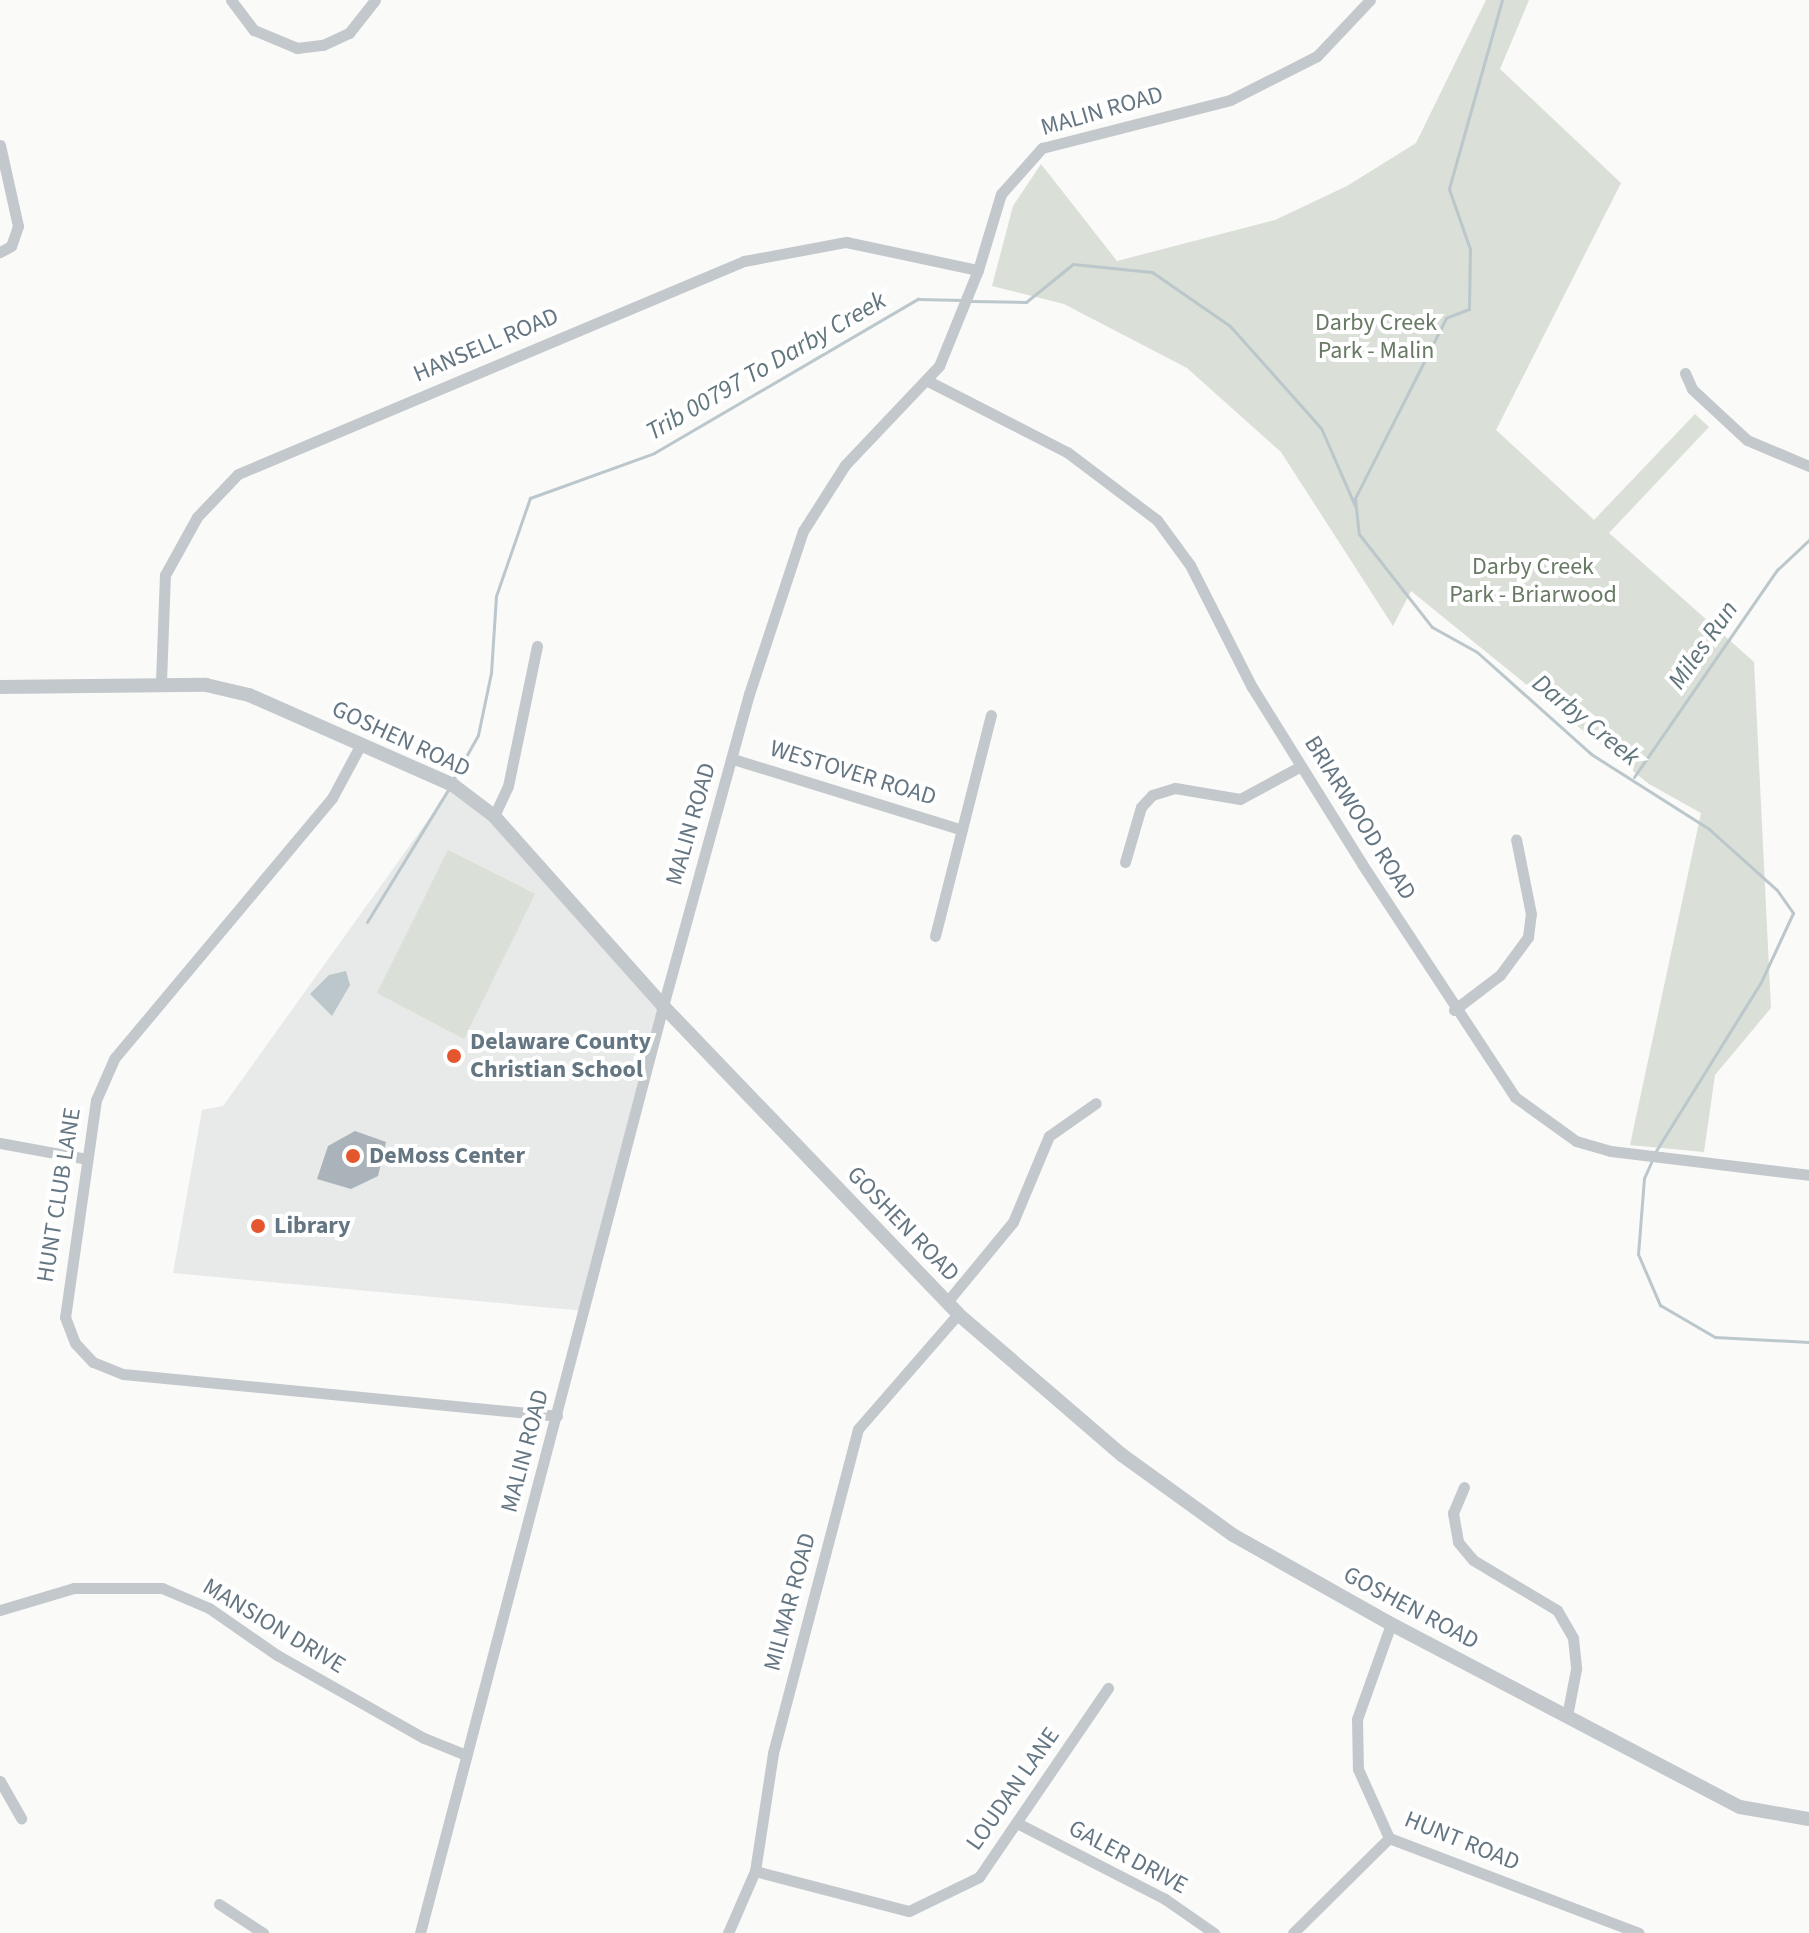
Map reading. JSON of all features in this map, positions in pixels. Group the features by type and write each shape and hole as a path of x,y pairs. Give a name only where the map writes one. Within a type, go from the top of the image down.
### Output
{"street":[{"path":"231,0 254,30 297,48 336,41 358,26 375,0"},
{"name":"MALIN ROAD","path":"420,1933 663,1006 733,759 803,531 845,465 928,381 978,270 1001,194 1042,148 1230,100 1317,56 1370,0"},
{"path":"0,145 18,226 11,246 0,252"},
{"name":"HANSELL ROAD","path":"161,682 165,575 197,517 238,474 744,261 846,242 978,270"},
{"path":"1685,373 1692,389 1747,440 1809,466"},
{"name":"BRIARWOOD ROAD","path":"928,381 1067,452 1157,520 1190,565 1252,687 1301,766 1454,1010 1515,1097 1576,1141 1643,1158 1809,1175"},
{"path":"494,816 508,786 537,646"},
{"name":"GOSHEN ROAD","path":"0,687 161,682 249,695 450,783 494,816 663,1006 958,1314 1110,1446 1212,1522 1391,1624 1740,1807 1809,1819"},
{"path":"935,936 959,829 991,715"},
{"name":"HUNT CLUB LANE","path":"361,744 332,798 114,1059 96,1100 64,1302 75,1343 93,1362 123,1374 557,1416"},
{"name":"WESTOVER ROAD","path":"733,759 959,829"},
{"path":"1125,862 1141,807 1152,795 1175,788 1240,799 1301,766"},
{"path":"1454,1010 1500,975 1528,937 1531,914 1516,839"},
{"path":"947,1302 1013,1222 1049,1136 1096,1103"},
{"path":"0,1143 87,1159"},
{"name":"MILMAR ROAD","path":"728,1933 755,1871 773,1753 858,1429 958,1314"},
{"path":"1464,1487 1453,1513 1458,1542 1473,1560 1557,1610 1573,1638 1576,1669 1567,1716"},
{"name":"MANSION DRIVE","path":"0,1610 74,1588 162,1588 209,1608 277,1655 424,1738 466,1755"},
{"name":"HUNT ROAD","path":"1391,1624 1357,1719 1358,1769 1389,1838 1639,1933"},
{"name":"LOUDAN LANE","path":"755,1871 909,1911 979,1877 1019,1824 1108,1688"},
{"path":"0,1781 21,1818"},
{"name":"GALER DRIVE","path":"1019,1824 1165,1899 1214,1933"},
{"path":"1293,1933 1389,1838"},
{"path":"219,1904 263,1933"}],"shaded area":[{"name":"Delaware County Christian School","path":"453,785 473,798 663,1006 585,1311 173,1273 202,1110 223,1106"},
{"path":"346,971 350,985 332,1016 310,994 329,975"}],"green space":[{"path":"1486,0 1529,0 1500,69 1621,183 1496,430 1594,520 1695,414 1709,427 1609,533 1754,662 1771,1008 1715,1075 1704,1152 1630,1145 1701,813 1649,784 1411,591 1393,626 1281,452 1187,368 1064,304 992,286 1013,206 1041,164 1117,261 1275,220 1347,186 1416,143"},
{"path":"448,850 535,894 464,1039 377,993"}],"building":[{"name":"DeMoss Center","path":"355,1131 386,1142 378,1176 351,1189 317,1179 328,1146"}],"waterway":[{"name":"Darby Creek","path":"1502,0 1449,189 1470,249 1469,309 1446,318 1355,498 1359,534 1432,627 1477,652 1591,754 1709,829 1777,890 1793,913 1761,982 1656,1151"},
{"name":"Trib 00797 To Darby Creek","path":"971,301 1026,302 1073,264 1152,272 1230,326 1321,428 1355,506"},
{"name":"Trib 00797 To Darby Creek","path":"454,778 478,735 491,673 496,596 530,498 654,453 918,299 963,300"},
{"name":"Miles Run","path":"1634,777 1777,570 1809,540"},
{"name":"Trib 00797 To Darby Creek","path":"367,922 449,788"},
{"name":"Darby Creek","path":"1653,1158 1644,1178 1638,1254 1660,1305 1715,1337 1809,1342"}],"place":[{"name":"Delaware County Christian School","path":"454,1056"},
{"name":"DeMoss Center","path":"353,1156"},
{"name":"Library","path":"258,1226"}],"park label":[{"name":"Darby Creek Park - Malin","path":"1376,337"},
{"name":"Darby Creek Park - Briarwood","path":"1533,581"}]}
